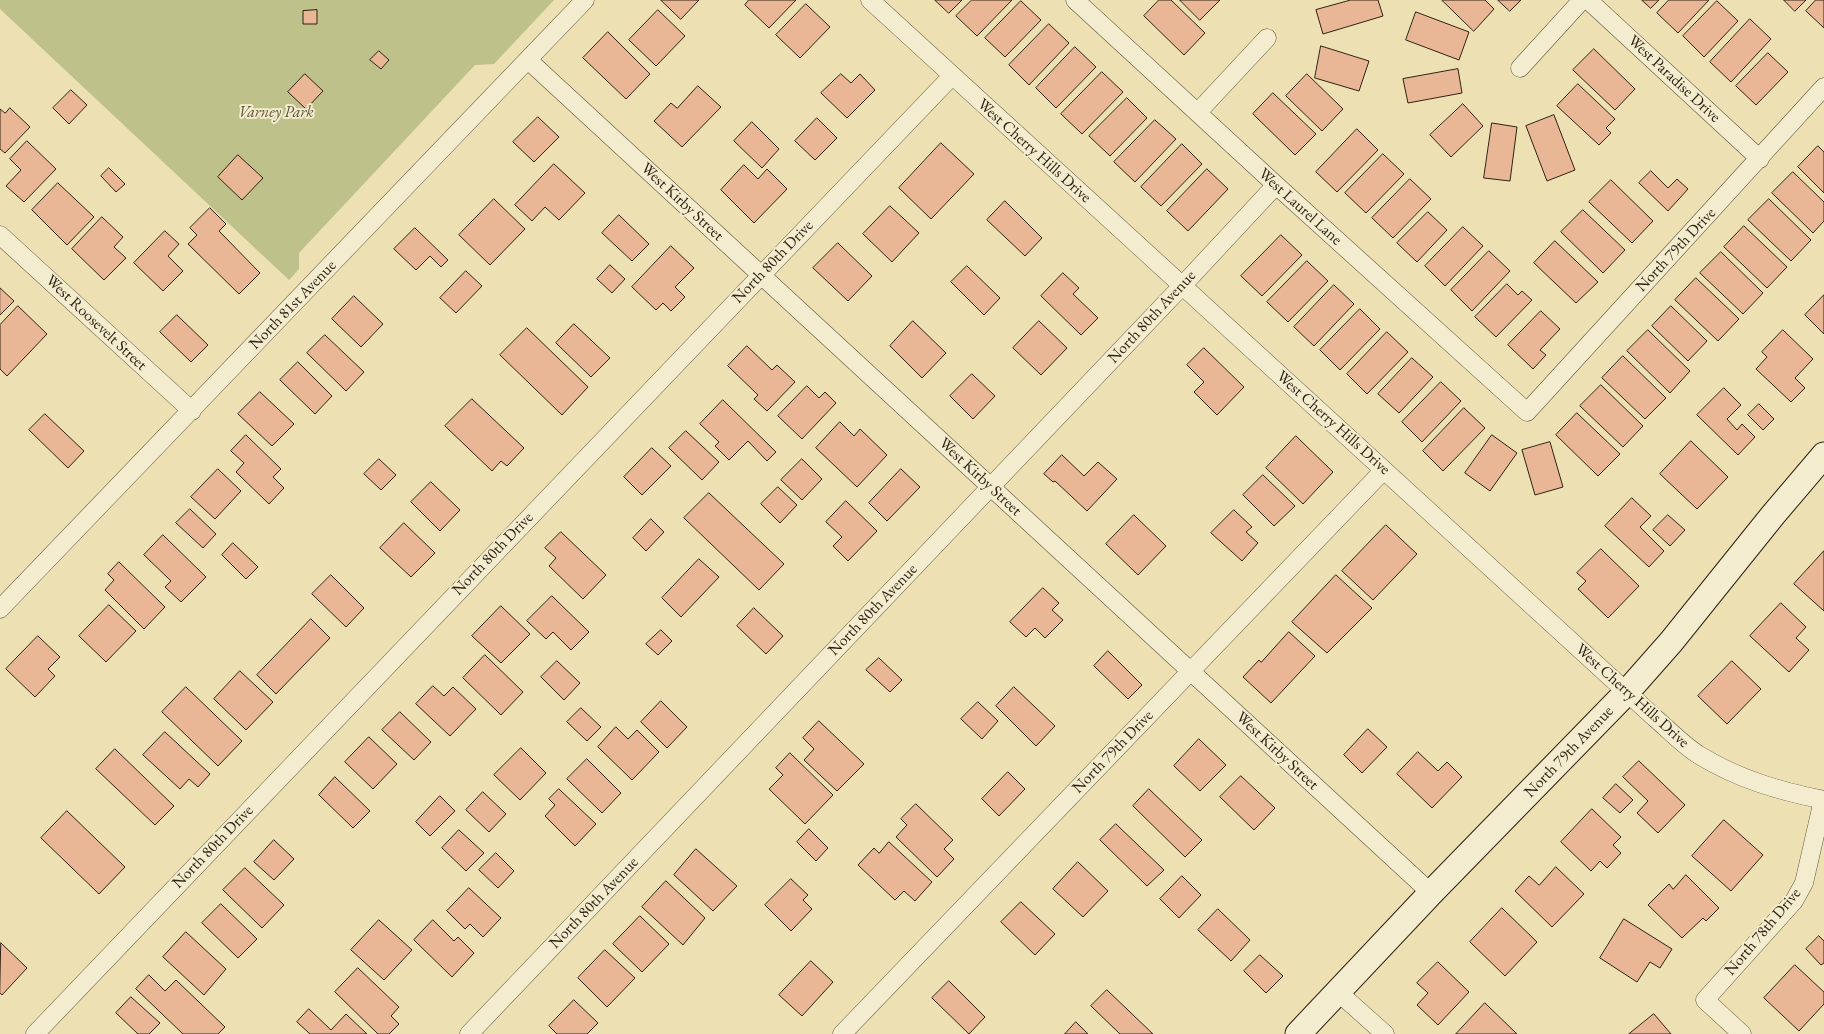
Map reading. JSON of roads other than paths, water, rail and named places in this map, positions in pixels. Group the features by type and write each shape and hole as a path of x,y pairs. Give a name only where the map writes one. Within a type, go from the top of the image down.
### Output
{"street":[{"name":"North 81st Avenue","path":"0,609 585,0"},
{"name":"West Cherry Hills Drive","path":"870,0 1626,693 1697,754 1758,784 1824,800"},
{"name":"West Laurel Lane","path":"1075,0 1527,412"},
{"path":"1520,68 1582,0"},
{"name":"West Paradise Drive","path":"1588,0 1760,159"},
{"path":"1198,112 1266,38"},
{"name":"West Kirby Street","path":"528,60 1431,893"},
{"name":"North 80th Drive","path":"35,1034 952,76"},
{"name":"North 79th Drive","path":"1527,412 1824,87"},
{"name":"North 80th Avenue","path":"469,1034 1276,185"},
{"name":"West Roosevelt Street","path":"0,235 192,410"},
{"name":"North 79th Avenue","path":"1298,1034 1431,893 1626,693 1671,642 1824,455"},
{"name":"North 79th Drive","path":"842,1034 1384,470"},
{"name":"North 78th Drive","path":"1742,1034 1705,1000 1794,901 1804,883 1824,800"},
{"path":"1338,992 1385,1034"}],"park label":[{"name":"Varney Park","path":"276,113"}]}
